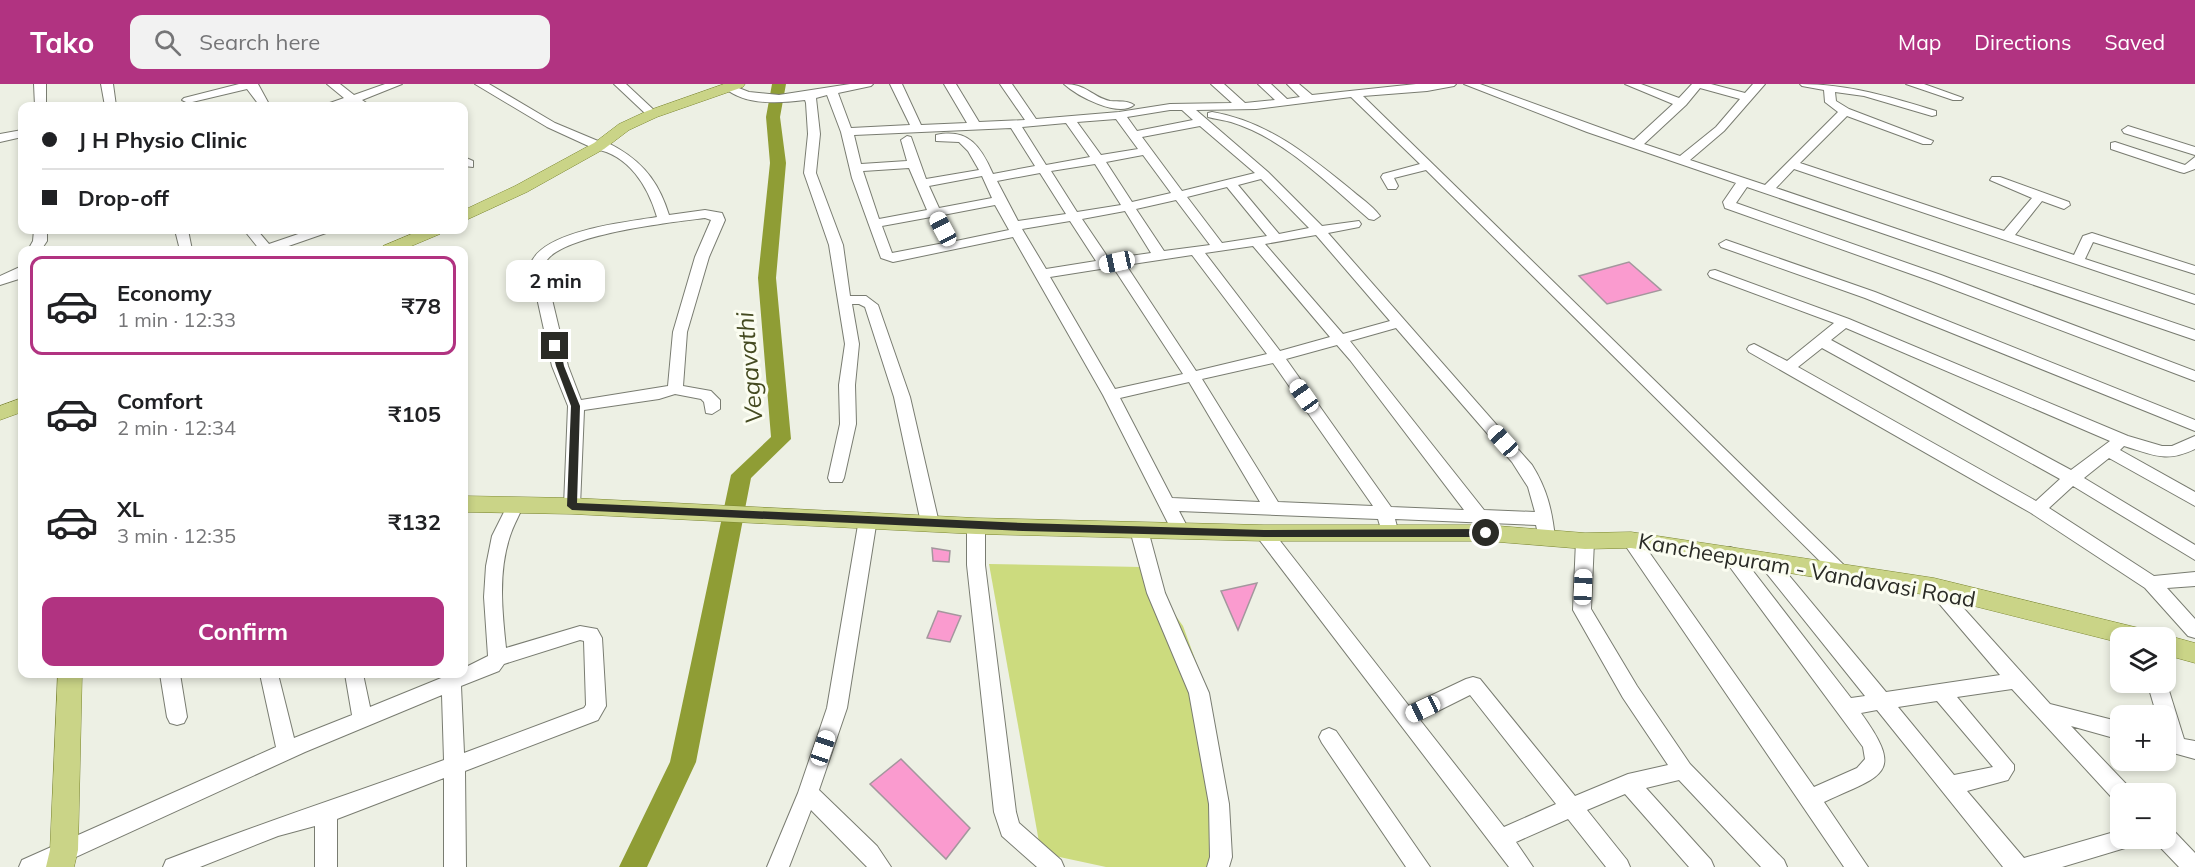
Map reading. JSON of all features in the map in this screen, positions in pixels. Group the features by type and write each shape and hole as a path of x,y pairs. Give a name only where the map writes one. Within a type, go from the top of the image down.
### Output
{"main road":[{"path":"468,214 521,189 600,145 624,127 652,114 730,86"},
{"path":"398,246 425,234"},
{"path":"0,414 18,407"},
{"name":"Kancheepuram - Vandavasi Road","path":"468,504 572,506 1181,532 1486,533 1545,528 1585,541 1630,540 1934,587 2110,631"},
{"path":"2176,648 2195,653"},
{"path":"62,858 70,678"}],"street":[{"path":"40,84 41,102"},
{"path":"106,84 110,102"},
{"path":"195,102 251,84 262,102"},
{"path":"333,84 359,102"},
{"path":"344,102 392,84"},
{"path":"481,84 551,125 600,145 643,172 653,185 664,220"},
{"path":"620,84 652,114"},
{"path":"730,86 749,96 771,100 867,84"},
{"path":"896,84 917,128"},
{"path":"950,84 975,126"},
{"path":"1006,84 1032,122"},
{"path":"1070,84 1110,105 1153,102 1194,114 1233,118 1262,130 1321,172 1374,216"},
{"path":"1217,84 1242,106"},
{"path":"1264,84 1285,103"},
{"path":"1293,84 1310,100"},
{"path":"1135,135 1194,114 1242,106 1450,84"},
{"path":"1470,84 1636,145 2195,335"},
{"path":"1631,84 1682,103"},
{"path":"1636,145 1682,103 1698,84 1747,97"},
{"path":"1681,160 1721,127 1759,84"},
{"path":"1806,84 1830,88 1858,88 1927,141"},
{"path":"1912,84 1957,99"},
{"path":"186,85 189,102"},
{"path":"837,88 856,168 874,224 888,257 892,258 1016,229 1180,196 1264,175"},
{"path":"1830,88 1831,102 1845,111 1891,114 1932,113"},
{"path":"1354,93 1842,572"},
{"path":"805,95 813,106 814,161 810,173 836,245 852,344 847,385 848,424 836,478"},
{"path":"848,136 917,128 1014,124 1119,115 1170,107"},
{"path":"1767,190 1845,111"},
{"path":"1166,504 1478,515 1545,528 1541,495 1533,478 1518,458 1320,232 1264,175 1194,114"},
{"path":"1119,115 1219,248"},
{"path":"1069,119 1098,159 1160,256"},
{"path":"1014,124 1075,217 1193,377 1272,507"},
{"path":"2128,130 2195,151"},
{"path":"0,138 18,135"},
{"path":"848,136 907,140 962,138 968,141 989,175 999,200 1111,395 1181,532"},
{"path":"907,140 913,164 952,245"},
{"path":"2115,146 2184,169 2189,168 2195,161"},
{"path":"923,183 1044,170 1146,151"},
{"path":"856,168 913,164"},
{"path":"1791,164 2195,300"},
{"path":"1392,186 1387,177 1390,175 1429,166"},
{"path":"1996,180 2064,206"},
{"path":"1744,182 1729,202 1730,205 1936,278 2195,376"},
{"path":"1231,184 1276,239"},
{"path":"2007,236 2039,197"},
{"path":"874,224 999,200"},
{"path":"572,506 576,406 560,366 537,266 540,257 548,250 576,238 623,226 705,214 717,216 718,219 702,257 680,332 677,382 674,389"},
{"path":"1043,274 1320,232 1354,224"},
{"path":"277,246 310,234"},
{"path":"2078,260 2088,239 2092,237 2195,270"},
{"path":"1256,242 1340,340 1478,515"},
{"path":"1726,244 1870,295 2195,426"},
{"path":"1195,250 1276,357 1385,511 1390,534"},
{"path":"1716,273 1844,322 2115,445 2195,500"},
{"path":"0,281 18,275"},
{"path":"844,301 861,299 871,304 902,397 930,523"},
{"path":"1788,369 1823,342 1844,322"},
{"path":"1111,395 1276,357 1399,324"},
{"path":"1823,342 2072,478 2195,553"},
{"path":"1754,349 2037,509 2151,584 2195,631"},
{"path":"576,406 659,394 674,389 706,395 712,400 712,409"},
{"path":"2037,509 2115,445 2174,452 2195,442"},
{"path":"498,658 493,606 495,564 501,536 515,506"},
{"path":"778,867 808,793 837,708 868,519"},
{"path":"976,525 976,565 1005,812 1010,829 1053,867"},
{"path":"1139,530 1156,593 1199,693 1219,804 1221,857 1218,867"},
{"path":"1264,533 1522,867"},
{"path":"1630,540 1857,867"},
{"path":"1585,541 1582,610 1630,692 1683,770 1776,867"},
{"path":"1730,554 1872,744 1876,762 1864,774 1809,799"},
{"path":"1766,560 2017,867"},
{"path":"2151,584 2195,579"},
{"path":"1934,587 2112,783"},
{"path":"174,867 277,827 326,813 575,721 591,714 596,706 593,638 590,633 580,633 498,658 492,664 468,675"},
{"path":"171,678 177,717"},
{"path":"270,678 287,751"},
{"path":"355,678 363,720"},
{"path":"30,867 62,858 287,751 460,678"},
{"path":"1846,707 2016,680"},
{"path":"451,682 455,867"},
{"path":"1406,717 1473,685 1619,867"},
{"path":"1940,691 2004,765 2001,774 1952,785"},
{"path":"2161,693 2179,746"},
{"path":"2044,711 2110,728"},
{"path":"1329,737 1419,867"},
{"path":"1501,839 1628,783 1683,770"},
{"path":"1628,783 1703,867"},
{"path":"808,793 869,853 880,867"},
{"path":"326,813 326,867"},
{"path":"2028,867 2110,843"},
{"path":"2176,848 2194,867"}],"green space":[{"path":"989,564 1141,567 1183,626 1210,700 1219,867 1106,867 1041,853"}],"building":[{"path":"1629,262 1661,290 1607,304 1579,276"},
{"path":"932,548 950,551 949,562 933,561"},
{"path":"1257,583 1238,630 1221,591"},
{"path":"938,611 961,616 950,642 927,638"},
{"path":"901,759 970,828 946,859 870,784"}],"waterway":[{"name":"Vegavathi","path":"633,867 683,762 741,475 781,439 767,278 778,163 773,117 779,84"}],"route":[{"path":"555,346 560,366 576,406 572,506 1023,527 1264,533 1486,533"}]}
